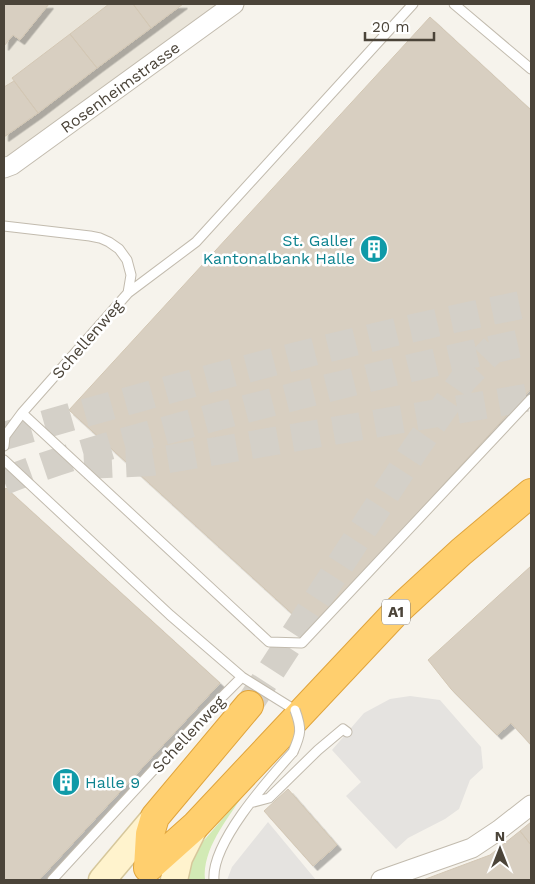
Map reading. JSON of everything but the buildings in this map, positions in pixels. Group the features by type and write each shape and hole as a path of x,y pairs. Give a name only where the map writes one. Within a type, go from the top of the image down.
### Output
{"highway":[{"name":"A1","path":"144,876 196,826 398,610 461,552 531,493"},
{"name":"A1","path":"144,876 150,834 155,817 261,700"}],"main road":[{"path":"102,880 155,817"},
{"path":"174,880 179,858 196,826"}],"street":[{"name":"Rosenheimstrasse","path":"8,166 231,6"},
{"path":"381,880 472,848 531,805"}],"lane":[{"path":"128,293 196,242 413,4"},
{"path":"454,4 531,69"},
{"name":"Schellenweg","path":"4,226 100,238 119,249 127,260 131,275 128,293 22,413 5,436 4,446"},
{"path":"22,413 269,642 302,643 531,399"},
{"path":"4,460 170,615 242,677 261,700 295,710 300,724 300,736 292,752 256,794 218,855 214,864 214,880"},
{"name":"Schellenweg","path":"52,880 204,715 242,677"},
{"path":"250,803 269,798 318,750 343,729 347,732"}],"shaded area":[{"path":"4,4 240,4 4,168"},
{"path":"410,696 440,700 481,747 483,768 470,780 459,809 445,819 408,838 396,849 346,796 361,782 332,750 364,713 390,699"},
{"path":"268,822 316,880 227,880 232,867"}],"green space":[{"path":"243,795 211,846 205,868 205,880 183,880 194,852"}],"tunnel":[{"path":"4,436 332,347 531,303"},
{"path":"4,481 76,456 200,421 365,379 531,341"},
{"path":"249,705 415,449 463,380 494,348"},
{"path":"84,465 152,462 531,397"}],"place":[{"name":"St. Galler Kantonalbank Halle","path":"374,249"},
{"name":"Halle 9","path":"66,782"}]}
